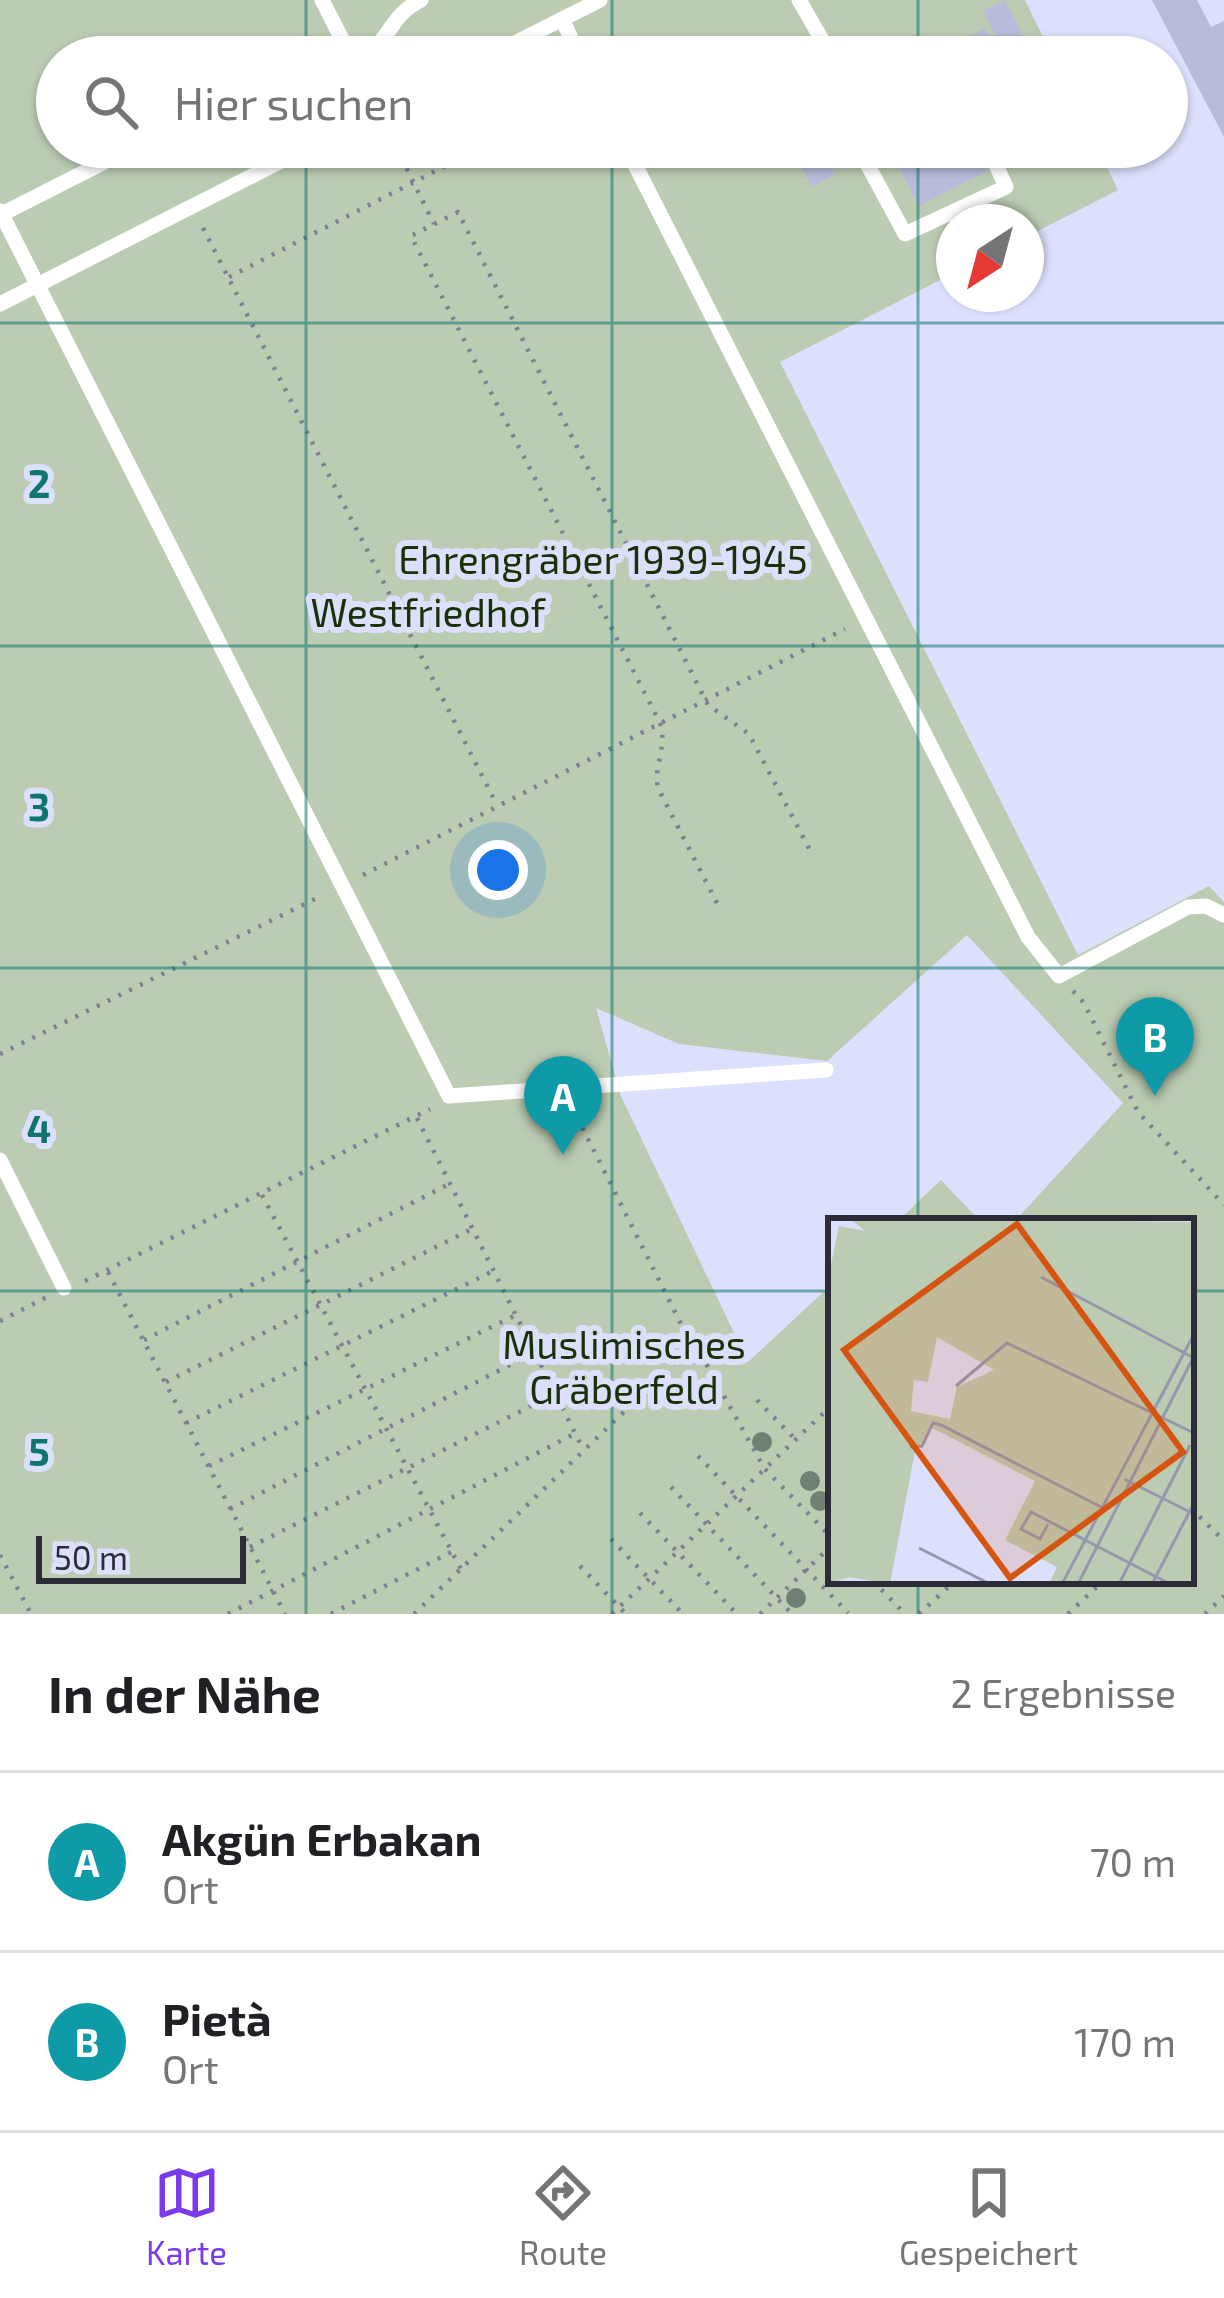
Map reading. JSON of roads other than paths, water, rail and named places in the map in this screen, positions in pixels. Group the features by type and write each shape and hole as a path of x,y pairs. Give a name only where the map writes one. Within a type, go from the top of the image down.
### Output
{"lane":[{"path":"322,0 340,36"},
{"path":"388,36 400,11 422,0"},
{"path":"528,36 600,0"},
{"path":"799,0 820,36"},
{"path":"562,19 570,36"},
{"path":"92,168 1,214 449,1096 826,1070"},
{"path":"0,304 267,168"},
{"path":"637,168 1028,937 1059,976 1188,907 1206,906 1224,915"},
{"path":"869,168 905,234 1006,187 997,168"},
{"path":"0,1160 64,1288"}],"place":[{"name":"Pietà","path":"1155,1096"},
{"name":"Akgün Erbakan","path":"563,1155"}],"park label":[{"name":"Ehrengräber 1939-1945","path":"603,560"},
{"name":"Westfriedhof","path":"428,613"},
{"name":"Muslimisches Gräberfeld","path":"624,1368"}]}
